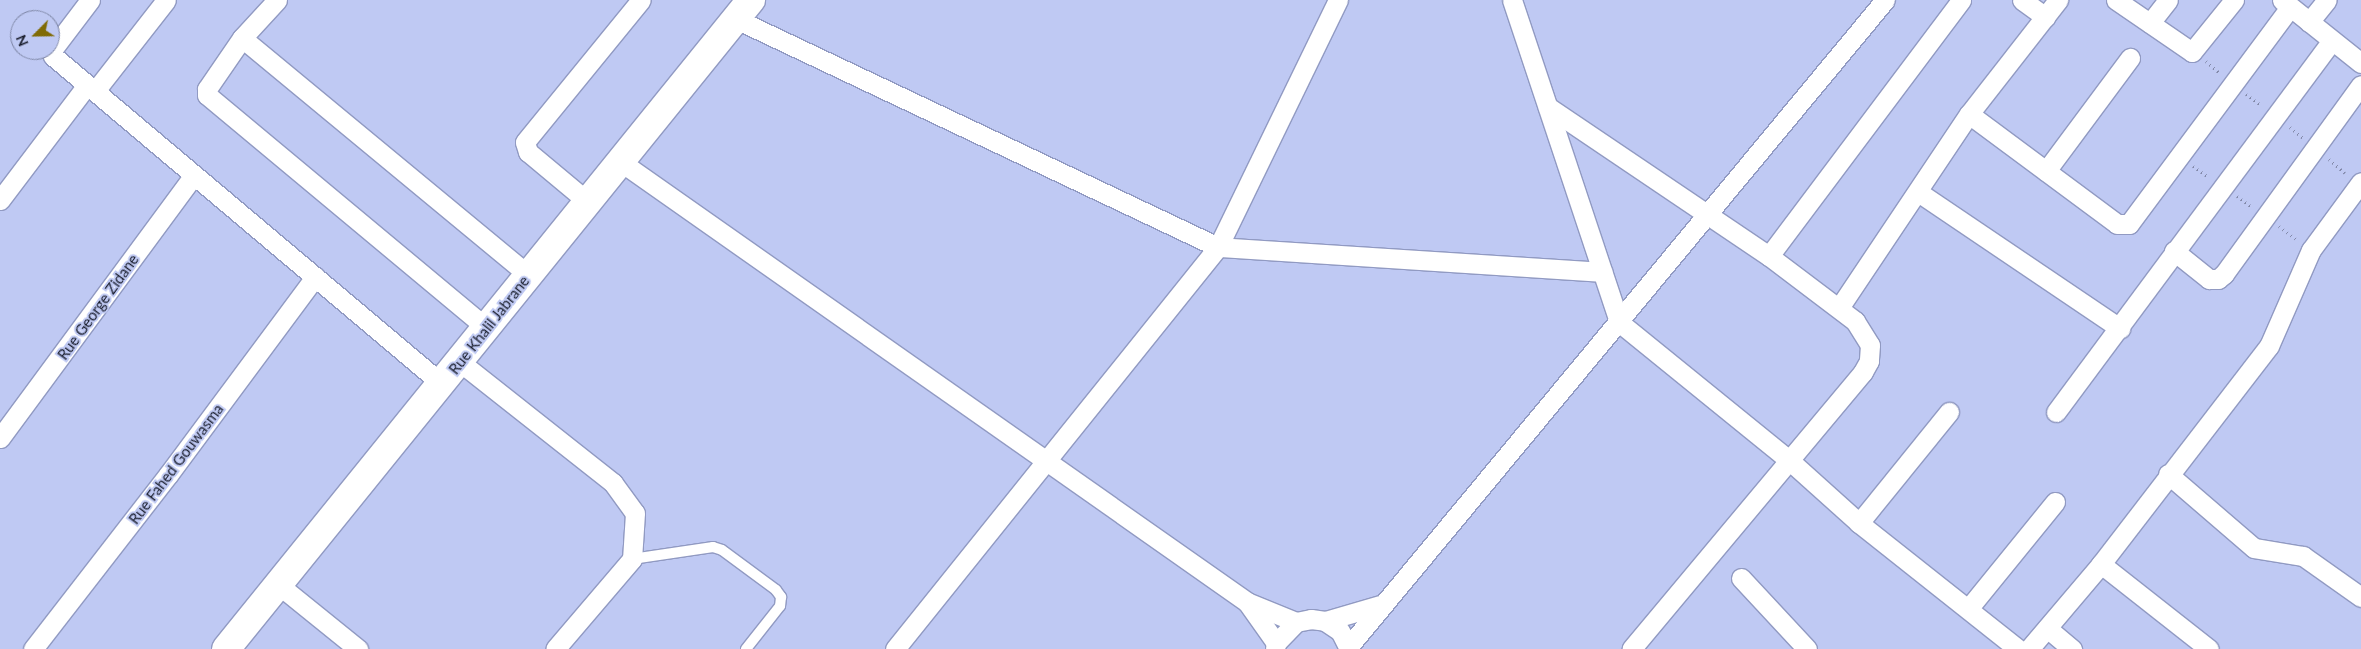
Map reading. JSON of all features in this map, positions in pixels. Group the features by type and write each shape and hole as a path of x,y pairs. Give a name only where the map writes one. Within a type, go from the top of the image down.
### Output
{"street":[{"path":"90,0 52,50 53,56 442,384"},
{"path":"0,200 91,88 166,0"},
{"path":"277,0 242,38 207,89 207,95 485,327"},
{"path":"588,202 528,152 525,142 641,0"},
{"path":"895,649 1218,247 1338,0"},
{"path":"1512,0 1619,322 1790,461 1859,523 2018,649"},
{"path":"1325,621 1340,631 1349,648 1380,605 1619,322 1885,0"},
{"path":"1769,256 1961,0"},
{"path":"2022,0 2045,17"},
{"path":"1839,308 1970,114 2058,0"},
{"path":"2116,0 2194,51 2234,0"},
{"path":"2150,23 2168,0"},
{"path":"2309,22 2327,0"},
{"path":"1970,114 2123,226 2134,220 2181,158 2286,3 2361,63"},
{"path":"743,10 1218,247 1602,272"},
{"name":"Rue Khalil Jabrane","path":"226,649 743,10"},
{"path":"242,38 528,275"},
{"path":"2056,412 2332,41"},
{"path":"2046,171 2130,58"},
{"path":"2174,251 2209,279 2218,279 2361,85"},
{"path":"1548,107 1769,256 1839,308 1865,332 1870,345 1869,361 1863,372 1632,649"},
{"path":"621,162 1247,602 1296,622 1311,619 1325,621 1380,605"},
{"name":"Rue George Zidane","path":"0,438 194,175"},
{"path":"2029,649 2101,564 2168,474 2269,346 2311,250 2361,182"},
{"path":"1918,192 2120,328"},
{"name":"Rue Fahed Gouwasma","path":"33,649 168,476 315,277"},
{"path":"460,362 613,483 635,513 632,559 555,649"},
{"path":"1859,523 1949,412"},
{"path":"2168,474 2254,548 2303,556 2361,597"},
{"path":"1968,609 2056,502"},
{"path":"2101,564 2209,649"},
{"path":"1741,578 1807,649"},
{"path":"279,585 358,649"},
{"path":"1247,602 1276,646 1296,622"},
{"path":"2047,628 2072,649"}],"lane":[{"path":"632,559 714,548 722,550 776,590 782,597 780,606 746,649"}],"path":[{"path":"2181,158 2311,250"}]}
